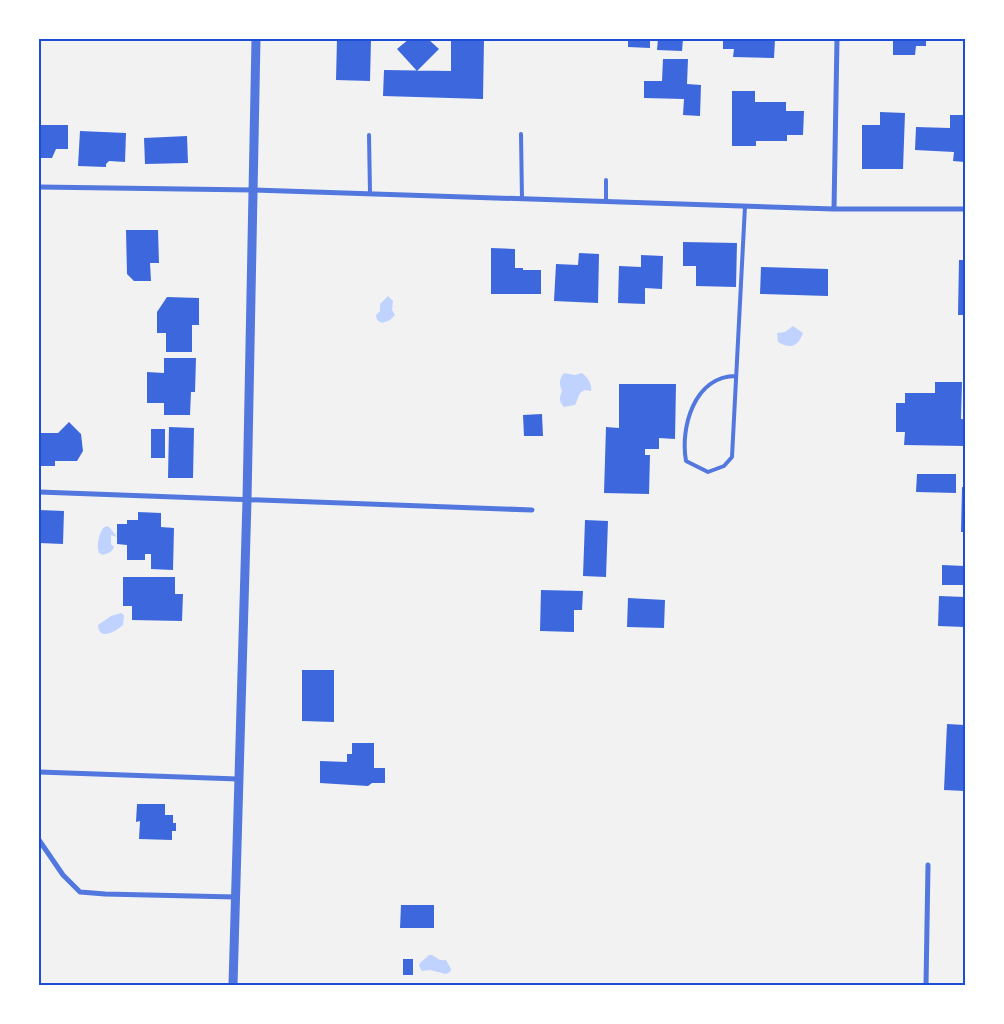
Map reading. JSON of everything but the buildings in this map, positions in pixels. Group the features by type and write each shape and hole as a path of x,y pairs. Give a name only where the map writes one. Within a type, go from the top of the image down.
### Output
{"street":[{"path":"233,985 256,39"},
{"path":"834,209 838,39"},
{"path":"39,187 253,190 834,209 965,209"},
{"path":"39,492 532,510"},
{"path":"39,772 238,779"},
{"path":"39,840 63,875 80,892 235,896"},
{"path":"926,985 928,865"}],"lane":[{"path":"521,134 522,199"},
{"path":"369,135 370,194"},
{"path":"606,180 606,201"},
{"path":"736,376 721,379 707,386 696,401 687,421 684,435 686,462 708,472 724,466 732,457 745,206"}],"water":[{"path":"388,296 393,301 392,310 395,315 390,320 382,323 377,320 376,315 380,311 380,304"},
{"path":"793,326 803,333 799,341 790,346 778,342 777,333 785,332"},
{"path":"564,373 575,375 582,373 589,381 591,391 585,390 580,393 575,405 564,407 560,400 562,391 560,379"},
{"path":"107,526 117,537 111,535 111,544 114,547 110,552 103,555 99,553 98,543 103,528"},
{"path":"121,613 124,615 123,625 108,634 101,633 98,625 111,616"},
{"path":"429,955 440,960 446,960 451,969 450,972 446,974 430,970 422,971 419,966 420,963"}]}
